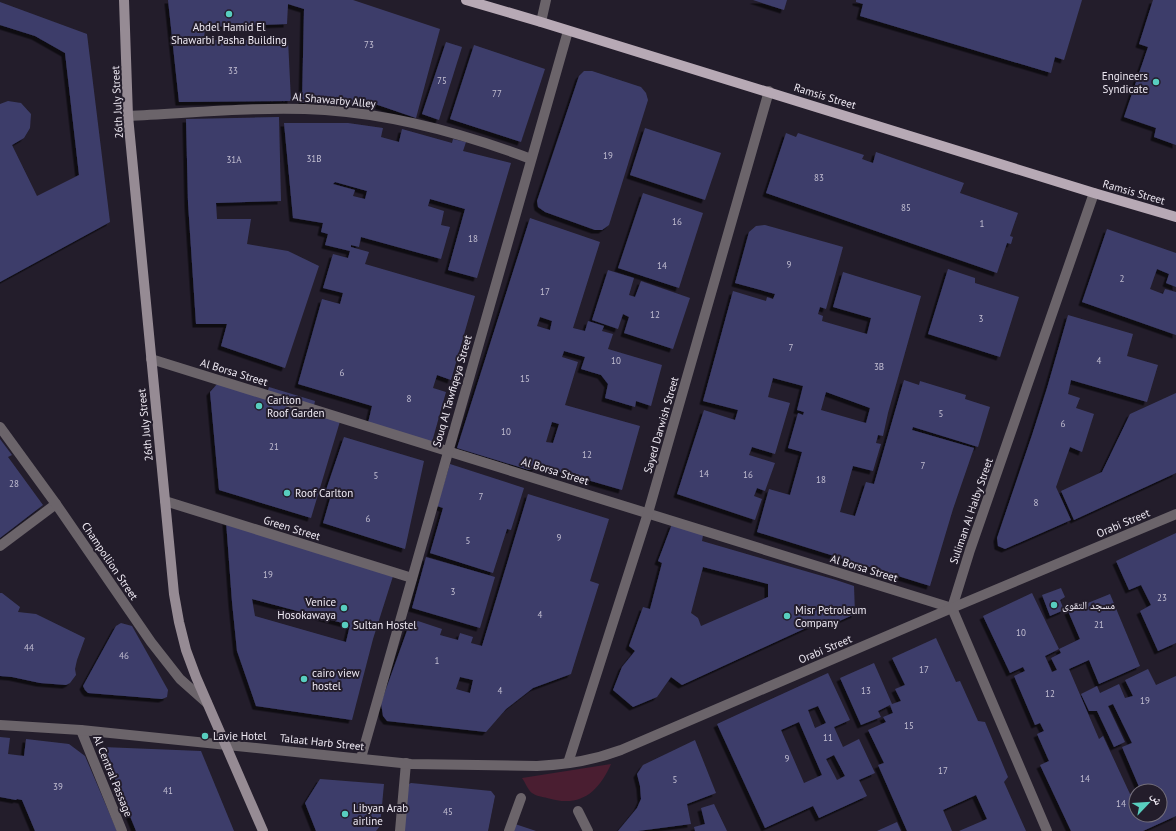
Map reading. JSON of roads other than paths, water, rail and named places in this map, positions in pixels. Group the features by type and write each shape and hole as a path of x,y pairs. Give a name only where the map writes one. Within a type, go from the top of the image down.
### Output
{"main road":[{"name":"26th July Street","path":"124,0 128,116 174,594 179,622 191,663 263,831"},
{"name":"Ramsis Street","path":"466,0 769,91 1094,193 1176,217"}],"street":[{"path":"540,22 546,0"},
{"name":"Souq Al Tawfiqeya Street","path":"361,758 568,31"},
{"name":"Sayed Darwish Street","path":"568,763 648,513 769,91"},
{"name":"Al Shawarby Alley","path":"128,116 270,108 326,110 381,116 436,128 484,142 531,159"},
{"name":"Suliman Al Halby Street","path":"952,608 972,543 1094,193"},
{"name":"Al Borsa Street","path":"151,359 952,608"},
{"name":"Champollion Street","path":"0,427 56,504 164,659 180,679 207,703"},
{"name":"Green Street","path":"165,501 412,578"},
{"path":"0,546 56,504"},
{"name":"Orabi Street","path":"498,765 538,766 568,763 605,756 1176,514"},
{"path":"952,608 1047,831"},
{"name":"Talaat Harb Street","path":"0,725 81,730 406,763 498,765"},
{"name":"Al Central Passage","path":"81,730 122,831"},
{"path":"400,831 406,763"},
{"path":"509,831 521,798"},
{"path":"578,811 588,831"}],"place":[{"name":"Abdel Hamid El Shawarbi Pasha Building","path":"229,14"},
{"name":"Engineers Syndicate","path":"1156,82"},
{"name":"Carlton Roof Garden","path":"259,406"},
{"name":"Roof Carlton","path":"287,493"},
{"name":"مسجد التقوى","path":"1054,605"},
{"name":"Venice Hosokawaya","path":"344,608"},
{"name":"Misr Petroleum Company","path":"787,616"},
{"name":"Sultan Hostel","path":"345,625"},
{"name":"cairo view hostel","path":"304,679"},
{"name":"Lavie Hotel","path":"205,736"},
{"name":"Libyan Arab airline","path":"345,814"}]}
